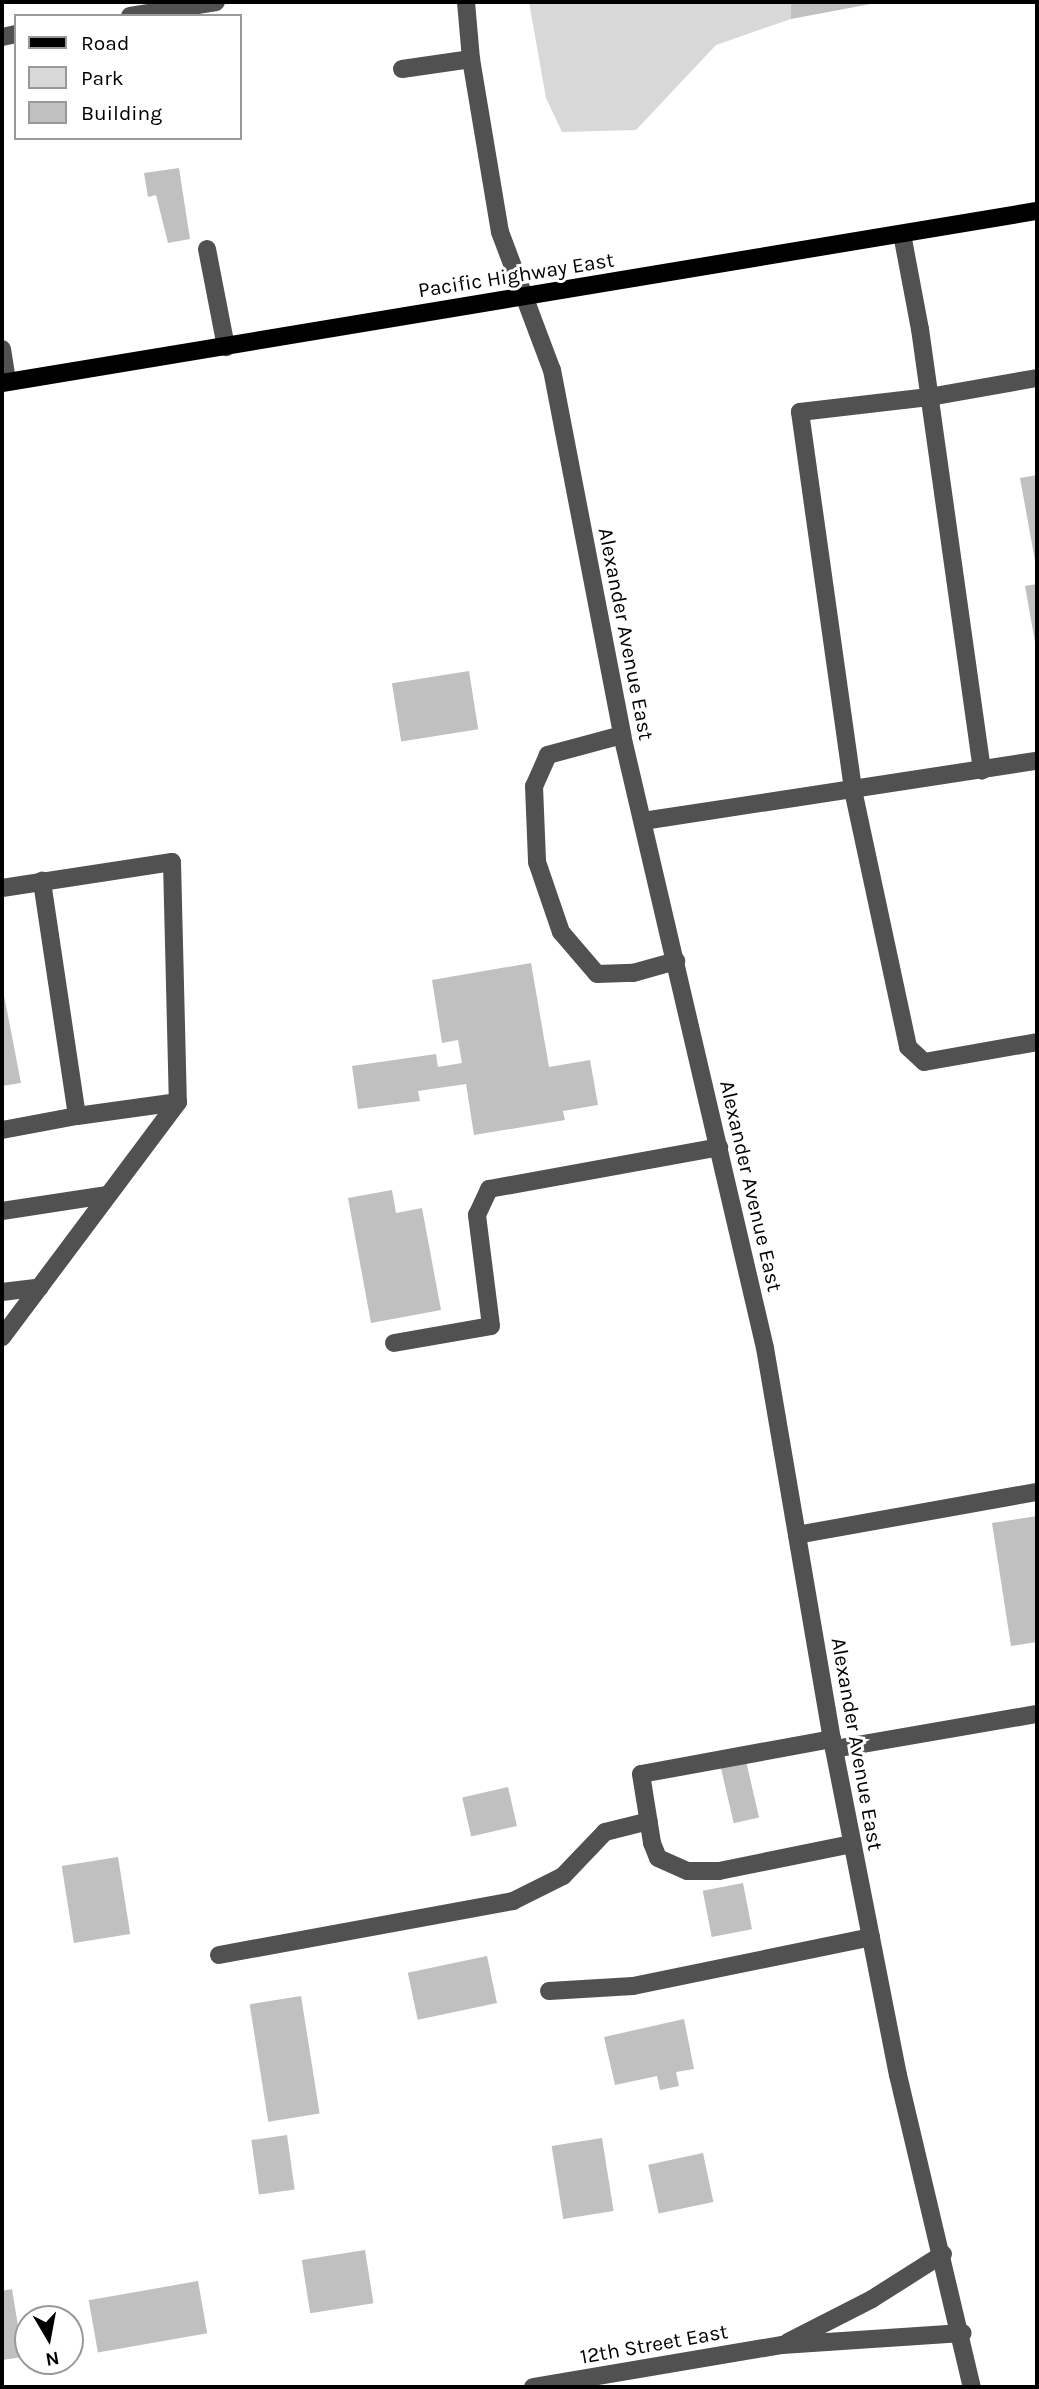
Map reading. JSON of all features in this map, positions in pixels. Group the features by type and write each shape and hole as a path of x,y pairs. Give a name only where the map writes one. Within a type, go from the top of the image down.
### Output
{"main road":[{"name":"Pacific Highway East","path":"4,383 1037,211"}],"street":[{"path":"142,14 216,2"},
{"name":"Alexander Avenue East","path":"467,2 471,60 500,232 552,370 622,735 765,1348 833,1744 898,2075 963,2333 972,2387"},
{"path":"402,69 471,60"},
{"path":"902,234 929,397 982,771"},
{"path":"207,249 226,347"},
{"path":"2,349 4,383"},
{"path":"1037,378 929,397 800,412 853,790 908,1047 924,1062 1037,1042"},
{"path":"622,735 548,755 534,786 537,862 561,932 597,974 633,973 676,961"},
{"path":"643,821 1037,761"},
{"path":"2,888 172,862 178,1102 2,1337"},
{"path":"42,881 77,1116"},
{"path":"2,1130 178,1102"},
{"path":"394,1343 491,1326 477,1215 489,1189 719,1147"},
{"path":"2,1211 106,1195"},
{"path":"2,1292 40,1287"},
{"path":"797,1535 1037,1492"},
{"path":"852,1844 719,1871 687,1871 658,1857 641,1774 1037,1714"},
{"path":"219,1955 513,1901 563,1876 605,1832 649,1821"},
{"path":"549,1991 633,1986 871,1937"},
{"name":"12th Street East","path":"782,2345 872,2299 943,2255"},
{"name":"12th Street East","path":"533,2387 782,2345 963,2333"}],"green space":[{"path":"529,2 791,2 791,19 716,45 636,130 562,132 546,98"}],"building":[{"path":"791,2 876,2 876,3 791,19"},
{"path":"179,168 190,239 168,243 156,195 148,197 144,173"},
{"path":"1037,475 1037,566 1036,566 1020,478"},
{"path":"1037,584 1037,648 1036,648 1025,586"},
{"path":"469,671 478,729 401,741 392,683"},
{"path":"531,963 549,1067 590,1060 598,1105 563,1111 565,1120 474,1135 466,1084 418,1091 420,1101 358,1109 352,1066 436,1054 438,1067 462,1063 458,1040 442,1043 432,980"},
{"path":"2,985 21,1083 2,1086"},
{"path":"392,1190 396,1213 422,1208 441,1310 371,1323 348,1198"},
{"path":"1037,1516 1037,1642 1011,1646 992,1523"},
{"path":"746,1761 759,1818 734,1823 721,1767"},
{"path":"508,1787 517,1826 471,1837 462,1798"},
{"path":"118,1857 130,1934 74,1943 62,1866"},
{"path":"743,1883 752,1929 712,1937 703,1891"},
{"path":"487,1956 497,2003 418,2020 408,1973"},
{"path":"301,1996 320,2114 268,2122 250,2004"},
{"path":"684,2019 694,2069 676,2072 679,2086 660,2090 657,2076 615,2085 604,2037"},
{"path":"287,2135 295,2189 259,2194 251,2140"},
{"path":"602,2138 614,2211 563,2219 552,2146"},
{"path":"703,2153 713,2202 659,2214 648,2165"},
{"path":"365,2250 373,2303 310,2313 302,2260"},
{"path":"198,2281 207,2333 98,2352 89,2300"},
{"path":"12,2289 15,2305 14,2358 2,2360 2,2291"}]}
